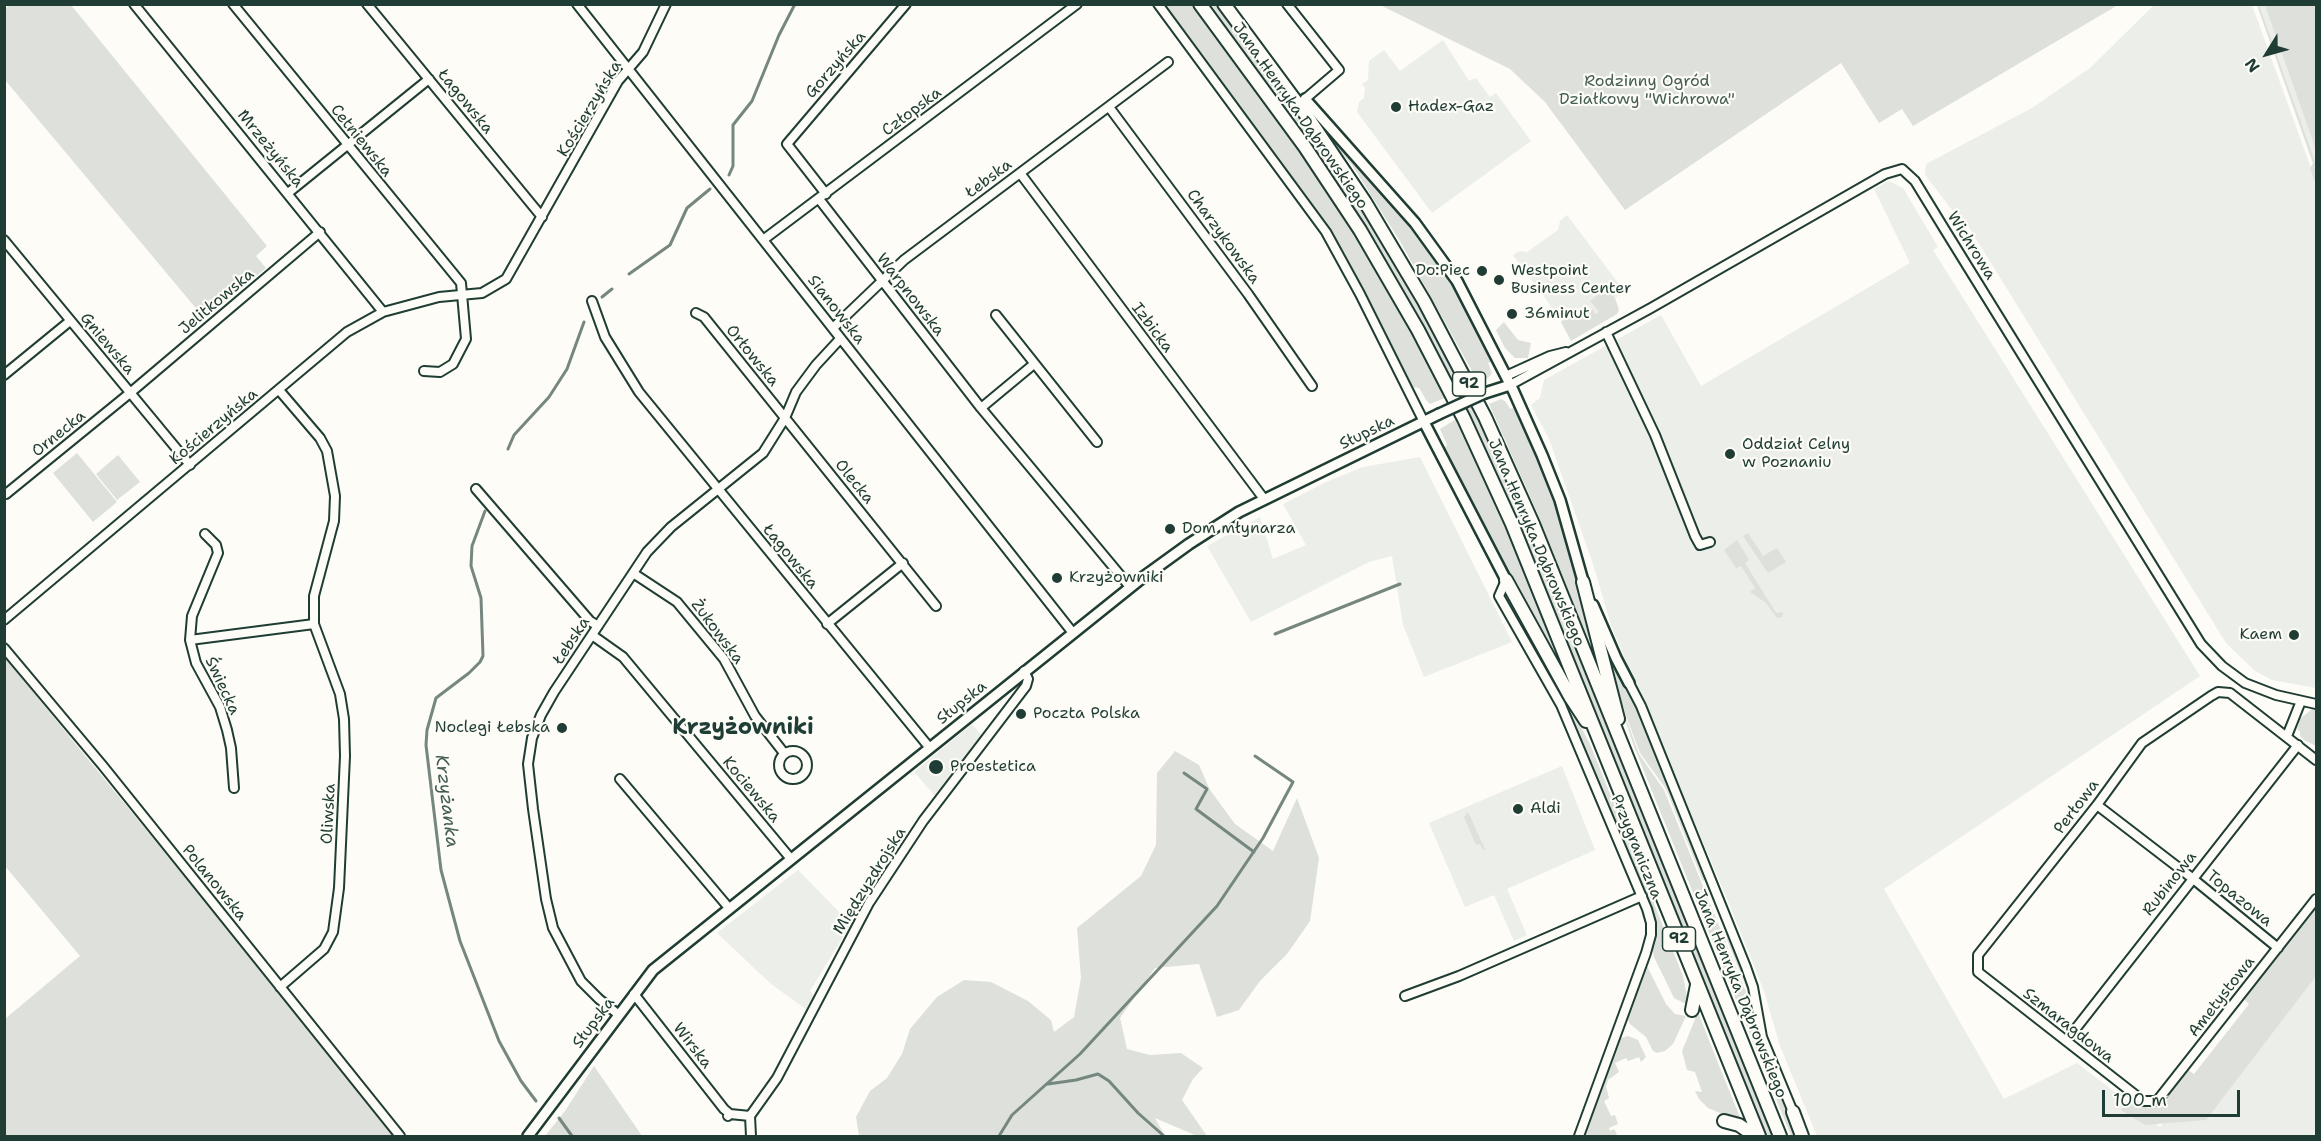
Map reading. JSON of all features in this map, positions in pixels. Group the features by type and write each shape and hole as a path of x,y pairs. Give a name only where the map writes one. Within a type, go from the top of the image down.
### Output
{"main road":[{"name":"Jana Henryka Dąbrowskiego","path":"1200,4 1320,168 1369,244 1418,330 1492,478 1757,1137"},
{"name":"Jana Henryka Dąbrowskiego","path":"1224,4 1360,194 1416,286 1463,373 1520,493 1780,1137"},
{"path":"1251,41 1279,67 1305,99"},
{"path":"1506,580 1571,698 1600,742"},
{"path":"1583,582 1627,758"},
{"path":"1692,1010 1697,983"},
{"path":"1793,1112 1802,1137"},
{"path":"1724,1121 1738,1125 1757,1137"}],"street":[{"name":"Mrzeżyńska","path":"134,4 383,312"},
{"name":"Cetniewska","path":"233,4 461,283 462,295"},
{"name":"Łagowska","path":"367,4 542,217"},
{"name":"Sianowska","path":"577,4 1073,633"},
{"name":"Kościerzyńska","path":"4,620 347,332 383,312 439,297 482,293 506,279 618,81 643,52 666,4"},
{"name":"Gorzyńska","path":"788,144 906,4"},
{"name":"Człopska","path":"763,240 1077,4"},
{"path":"1158,4 1326,232 1506,580"},
{"path":"1287,4 1339,70 1305,99 1415,223 1443,260 1464,294 1506,376 1556,490 1583,582 1616,658 1648,723 1746,967 1753,987 1762,1036 1793,1112"},
{"name":"Łebska","path":"833,328 913,253 1168,62"},
{"path":"288,193 429,79"},
{"name":"Charzykowska","path":"1109,107 1248,294 1312,386"},
{"name":"Warpnowska","path":"788,144 882,282 981,408 1130,587"},
{"name":"Wichrowa","path":"1510,385 1671,297 1885,174 1902,169 1915,181 2194,634 2215,660 2245,683 2276,695 2301,701"},
{"name":"Izbicka","path":"1020,173 1264,499"},
{"name":"Jelitkowska","path":"130,393 320,232"},
{"name":"Gniewska","path":"4,240 8,251 70,321 190,465"},
{"path":"424,371 440,372 453,364 466,339 462,295"},
{"name":"Łagowska","path":"592,301 605,337 633,383 929,747"},
{"name":"Orłowska","path":"696,313 704,317 785,418"},
{"path":"996,315 1097,442"},
{"path":"4,375 70,321"},
{"path":"1606,332 1655,435 1695,536 1700,545 1710,542"},
{"name":"Łebska","path":"619,1015 581,981 553,928 544,889 528,764 532,738 541,715 647,552 671,527 763,453 785,418 796,392 831,347 840,339"},
{"name":"Wichrowa","path":"1506,376 1550,356 1570,351"},
{"path":"981,408 1034,364"},
{"name":"Słupska","path":"1488,391 1506,376"},
{"name":"Słupska","path":"528,1137 653,970 1130,587 1189,544 1264,499 1488,391 1510,385"},
{"name":"Oliwska","path":"279,390 320,438 327,451 335,496 334,521 314,596 314,624 334,675 344,719 345,756 339,888 333,932 324,949 280,987"},
{"name":"Ornecka","path":"4,492 6,494 130,393"},
{"name":"Olecka","path":"785,418 936,606"},
{"path":"476,489 590,621 598,626"},
{"name":"Świecka","path":"205,534 216,545 218,553 192,616 190,640 196,663 220,707 227,730 231,748 234,788"},
{"path":"827,624 903,563"},
{"name":"Żukowska","path":"633,573 677,602 724,659 755,716 784,753"},
{"name":"Przygraniczna","path":"1506,580 1499,596 1561,705 1642,896 1651,923 1647,948 1579,1137"},
{"path":"190,640 314,624"},
{"name":"Kociewska","path":"592,635 623,657 790,859"},
{"name":"Polanowska","path":"4,648 103,766 400,1137"},
{"name":"Międzyzdrojska","path":"750,1116 777,1078 869,903 923,821 1026,686 1028,679 1024,671"},
{"name":"Perłowa","path":"1978,972 1978,955 2097,805 2142,742 2218,692 2230,693 2287,736"},
{"path":"2316,704 2301,701 2287,736 2316,760"},
{"name":"Rubinowa","path":"2066,1041 2298,745"},
{"path":"620,779 729,908"},
{"name":"Topazowa","path":"2097,805 2278,948"},
{"path":"1405,996 1459,976 1642,896"},
{"name":"Ametystowa","path":"2143,1101 2157,1101 2316,899"},
{"name":"Szmaragdowa","path":"1978,972 2143,1101"},
{"name":"Wirska","path":"634,994 724,1109 731,1116 750,1116"},
{"path":"750,1116 753,1132 751,1137"}],"shaded area":[{"path":"2155,4 2252,5 2311,168 2313,163 2257,5 2316,5 2316,688 2272,680 2255,671 2226,643 1965,221 1962,223 1925,175 1926,164 2032,108 2090,68"},
{"name":"Hadex-Gaz","path":"1443,40 1469,81 1476,78 1490,97 1496,93 1531,141 1432,213 1357,112 1359,102 1364,98 1365,88 1362,84 1368,80 1369,61 1384,50 1400,71"},
{"path":"1889,181 1903,188 1938,247 1933,250 2200,676 1884,889 2004,1099 2077,1063 2160,1127 2316,925 2316,1136 1817,1136 1780,1046 1764,991 1728,901 1612,628 1592,561 1549,439 1531,405 1540,398 1544,380 1661,315 1701,386 1910,263 1874,189"},
{"path":"1567,215 1625,292 1615,298 1600,293 1590,301 1599,312 1595,314 1592,309 1577,320 1572,314 1562,321 1513,255 1519,251 1527,252 1558,230 1560,221"},
{"path":"1420,457 1512,642 1424,677 1403,625 1392,556 1369,562 1251,622 1207,546 1260,517 1273,559 1306,545 1283,504 1326,482 1363,467"},
{"path":"972,724 983,737 936,797 914,772"},
{"path":"1562,766 1595,850 1507,889 1527,935 1514,941 1494,895 1465,907 1429,823"},
{"path":"798,870 851,924 810,991 814,996 807,1010 771,984 717,933"}],"green space":[{"path":"10,4 71,5 267,246 256,256 266,268 205,319 5,80 5,9"},
{"path":"1165,5 1193,5 1301,150 1350,224 1391,293 1447,397 1430,404 1420,389 1416,387 1412,389 1335,238"},
{"path":"1207,5 1217,5 1335,166 1379,235 1453,365 1497,454 1535,543 1774,1136 1765,1136 1515,516 1474,425 1418,318 1345,196 1295,123"},
{"name":"Rodzinny Ogród Działkowy \"Wichrowa\"","path":"1380,5 2118,5 1913,126 1902,109 1879,123 1841,63 1625,210 1545,102 1510,69"},
{"path":"2257,5 2259,5 2314,159 2316,185 2310,168 2313,163"},
{"path":"2265,5 2316,5 2316,150"},
{"path":"1319,120 1409,220 1450,276 1493,361 1488,363 1492,373 1488,378 1478,382 1401,243 1352,165 1332,142 1317,121"},
{"path":"1600,293 1609,293 1615,298 1619,310 1617,314 1571,341 1561,322 1572,314 1577,320 1593,309 1595,314 1599,312 1590,301"},
{"path":"1504,322 1518,340 1531,343 1528,358 1515,358 1505,348 1496,330"},
{"path":"1501,399 1510,409 1515,407 1553,495 1574,561 1592,642 1589,641 1539,517 1489,404"},
{"path":"1458,418 1522,562 1576,696 1443,449 1447,445 1440,429"},
{"path":"77,453 117,502 93,522 53,473"},
{"path":"118,455 140,482 117,500 96,474"},
{"path":"1748,533 1763,556 1777,548 1786,562 1768,573 1743,536"},
{"path":"1737,540 1749,560 1745,563 1776,613 1783,612 1782,617 1777,618 1766,603 1750,592 1755,588 1741,566 1736,568 1724,550"},
{"path":"1508,601 1515,605 1590,744 1683,976 1688,1002 1684,1003 1674,998 1654,957 1652,947 1655,934 1652,912 1613,815 1564,703"},
{"path":"4,657 398,1136 5,1136 5,1019 80,956 5,866"},
{"path":"1614,661 1637,705 1707,879 1703,881 1666,789 1640,753 1611,666"},
{"path":"1619,699 1639,754 1664,790 1754,1012 1757,1030 1799,1136 1791,1136 1633,744"},
{"path":"2312,709 2316,709 2316,746 2304,740 2300,736 2300,731 2297,730 2300,719"},
{"path":"1175,751 1199,765 1210,790 1235,824 1273,851 1297,798 1319,858 1310,921 1287,954 1260,981 1239,1010 1217,1017 1199,964 1155,968 1120,1018 1127,1049 1150,1055 1181,1053 1203,1068 1193,1079 1182,1100 1207,1136 1197,1136 1155,1118 1165,1136 859,1136 856,1117 870,1091 887,1078 902,1054 910,1029 937,997 964,980 991,982 1028,1001 1051,1020 1054,1032 1074,1017 1081,978 1077,928 1141,876 1156,845 1157,773"},
{"path":"1468,812 1485,849 1483,850 1480,844 1476,845 1464,817"},
{"path":"2316,908 2316,976 2206,1120 2145,1125 2121,1110 2129,1098 2148,1108 2160,1105 2188,1070 2194,1074 2249,1004 2244,999"},
{"path":"1729,933 1749,982 1753,1004 1725,935"},
{"path":"1646,964 1666,1004 1675,1014 1686,1016 1673,1044 1665,1051 1657,1053 1653,1051 1646,1037 1630,1024 1627,1018"},
{"path":"1698,1012 1742,1122 1708,1108 1695,1091 1702,1092 1695,1072 1687,1070 1682,1051"},
{"path":"1628,1036 1638,1040 1646,1057 1641,1062 1639,1057 1628,1061 1626,1058 1615,1063 1619,1072 1608,1080 1606,1086 1609,1098 1604,1101 1611,1116 1615,1115 1618,1124 1609,1128 1610,1131 1614,1129 1617,1134 1614,1136 1583,1136 1615,1046 1621,1038"},
{"path":"594,1066 642,1136 545,1136 565,1111"}],"waterway":[{"name":"Krzyżanka","path":"729,175 733,166 733,125 752,101 779,35 795,4"},
{"name":"Krzyżanka","path":"629,274 670,245 687,208 710,189"},
{"name":"Krzyżanka","path":"602,297 612,289"},
{"name":"Krzyżanka","path":"508,449 514,435 549,397 567,369 584,322"},
{"name":"Krzyżanka","path":"485,511 472,546 471,566 481,598 483,656 469,673 436,698 427,730 426,745 441,870 460,941 499,1041 521,1081 536,1101"},
{"path":"1275,634 1400,584"},
{"path":"999,1136 1012,1115 1080,1054 1217,906 1263,838 1293,782 1255,756"},
{"path":"1184,773 1207,789 1196,809 1254,852"},
{"path":"1048,1084 1098,1074 1109,1081 1138,1113 1164,1136"},
{"name":"Krzyżanka","path":"559,1118 572,1136"}],"place":[{"name":"Hadex-Gaz","path":"1396,107"},
{"name":"Do:Piec","path":"1482,271"},
{"name":"Westpoint Business Center","path":"1499,280"},
{"name":"36minut","path":"1512,314"},
{"name":"Oddział Celny w Poznaniu","path":"1730,454"},
{"name":"Dom młynarza","path":"1170,529"},
{"name":"Krzyżowniki","path":"1057,578"},
{"name":"Kaem","path":"2294,635"},
{"name":"Poczta Polska","path":"1021,714"},
{"name":"Noclegi Łebska","path":"562,728"},
{"name":"Proestetica","path":"936,767"},
{"name":"Aldi","path":"1518,809"}],"district":[{"name":"Krzyżowniki","path":"743,728"}]}
